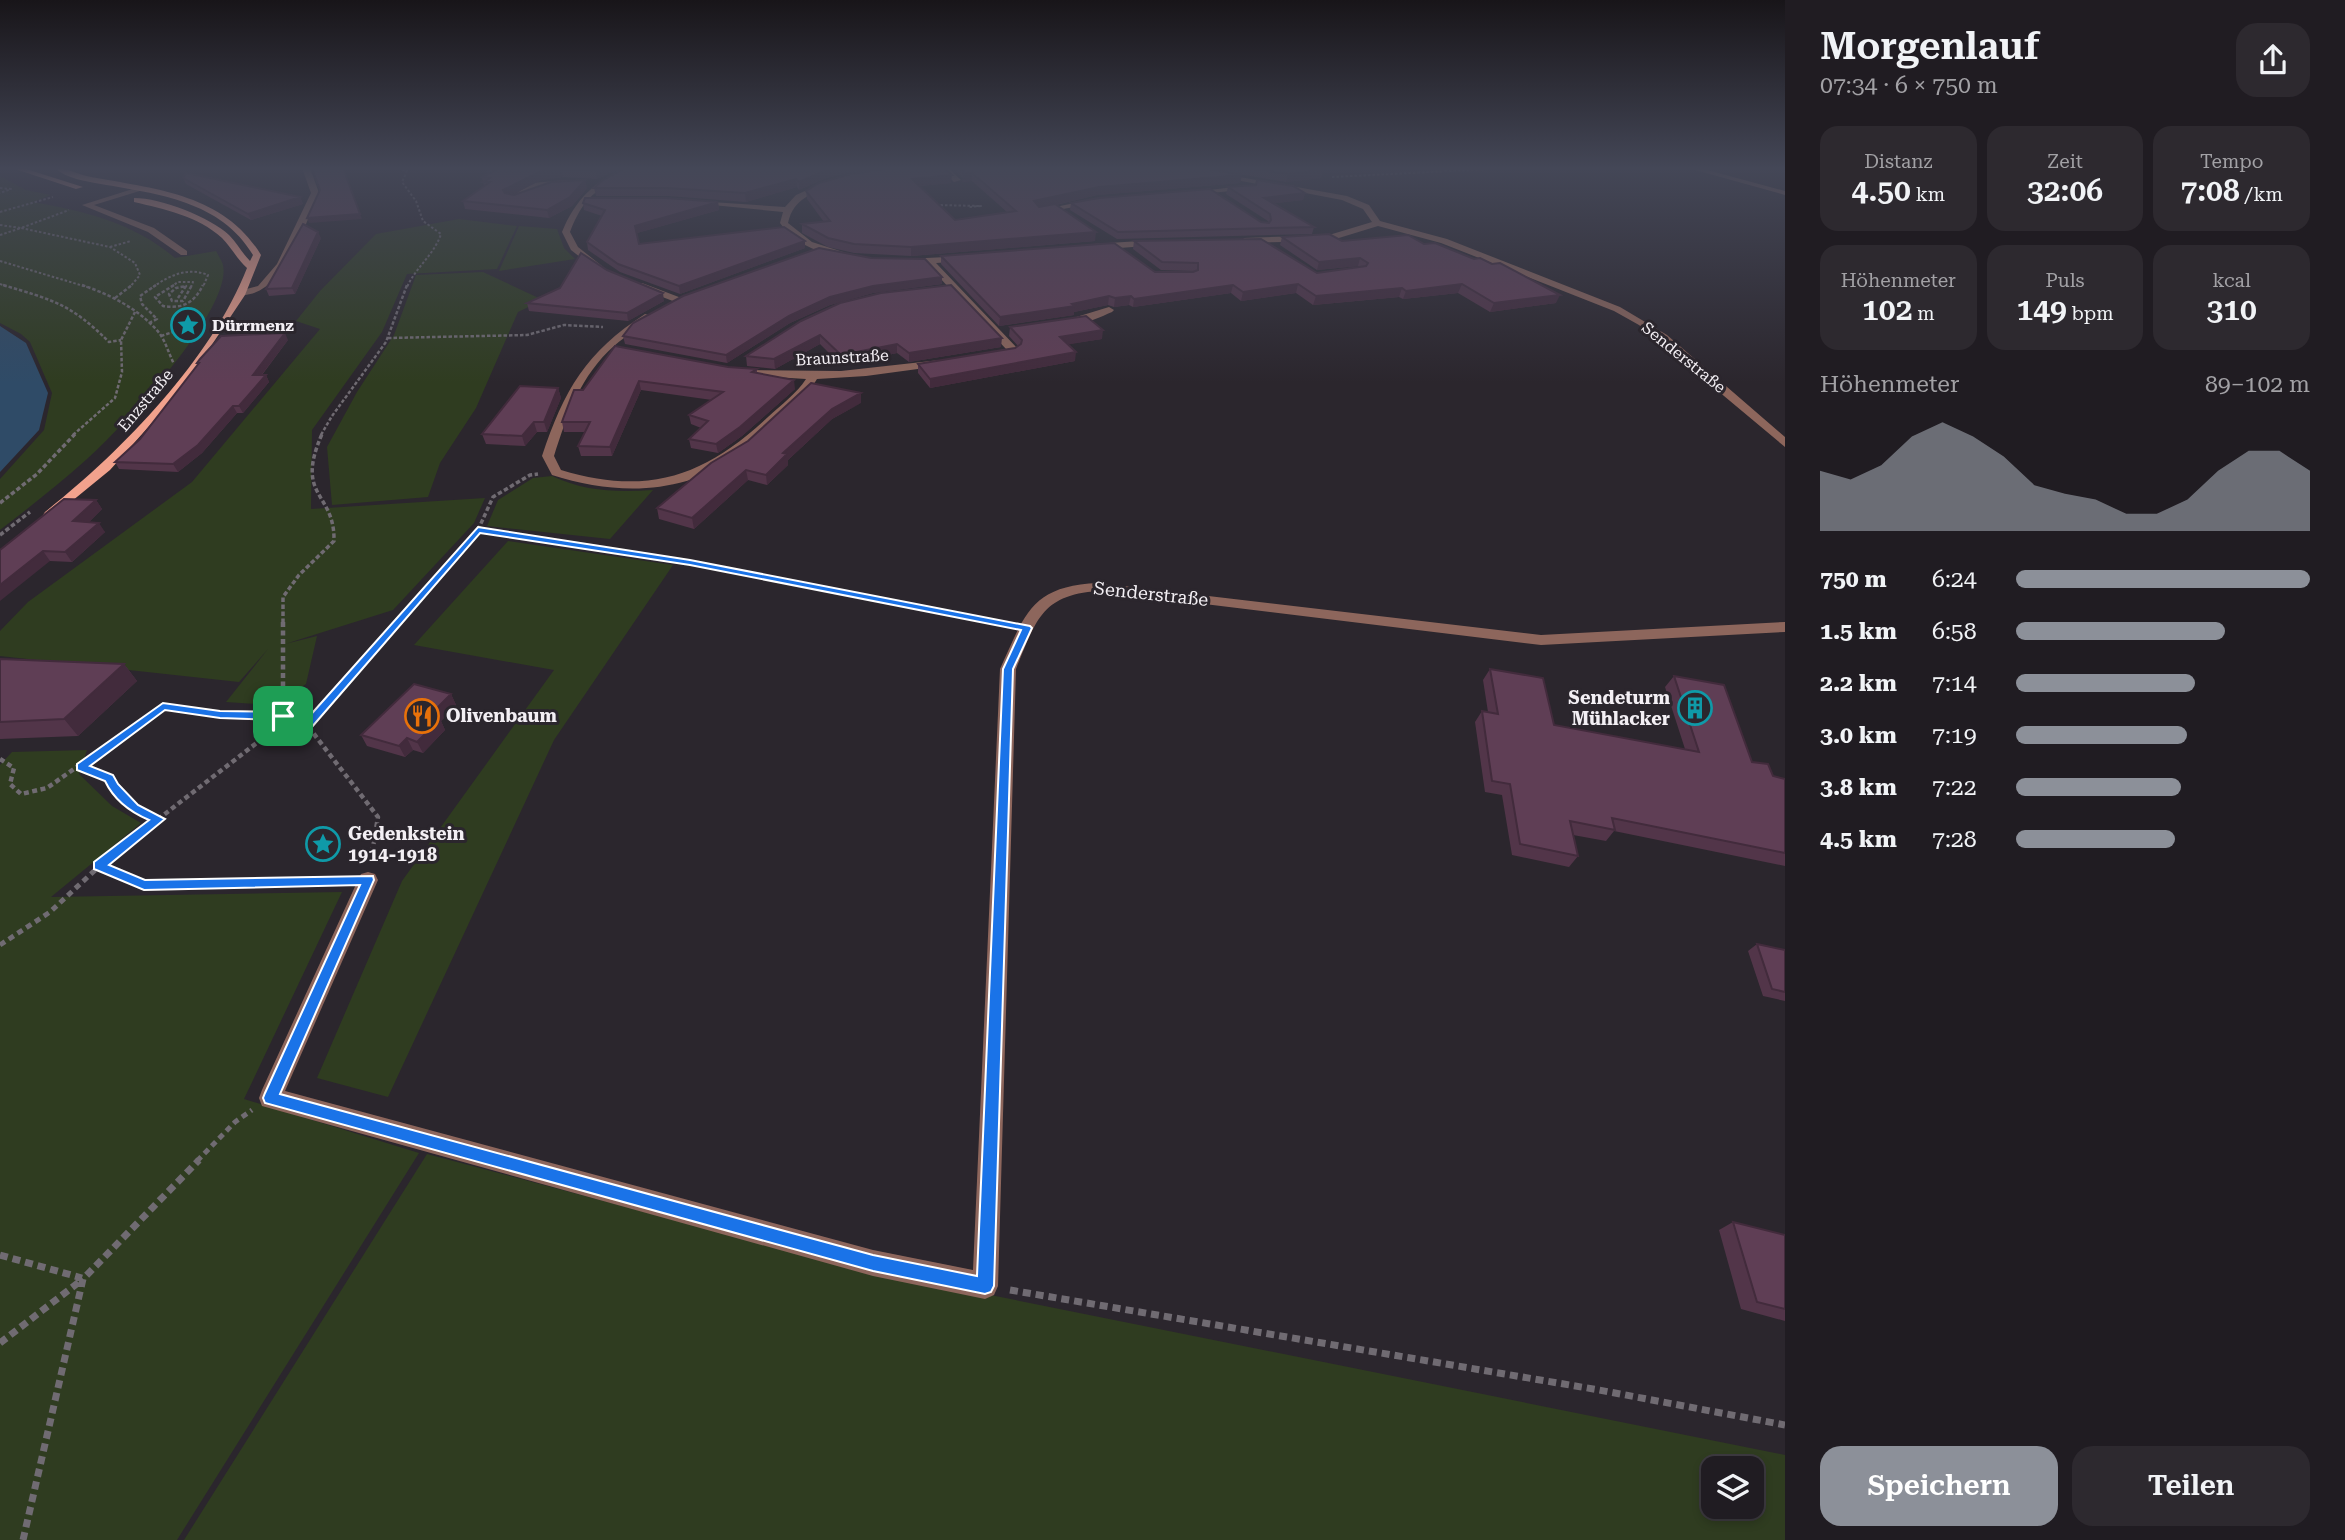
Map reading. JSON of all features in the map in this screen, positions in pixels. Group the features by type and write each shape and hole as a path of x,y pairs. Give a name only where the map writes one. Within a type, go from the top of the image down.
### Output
{"main road":[{"path":"228,240 238,257 251,267"},
{"name":"Enzstraße","path":"45,520 139,435 189,372 242,293 257,255 251,240"}],"street":[{"path":"165,240 184,253"},
{"path":"242,293 261,288 281,265 293,240"},
{"path":"570,240 574,248 590,262 609,272"},
{"path":"803,240 818,249 853,258"},
{"path":"1105,240 1126,253"},
{"path":"1237,241 1288,240"},
{"name":"Senderstraße","path":"1439,240 1631,316 1662,337 1785,443"},
{"path":"1262,241 1283,255"},
{"path":"1077,248 1165,243"},
{"path":"805,253 818,249"},
{"path":"889,262 980,255"},
{"path":"929,261 1014,351 988,355"},
{"path":"632,282 681,301"},
{"path":"940,290 953,288"},
{"path":"694,296 627,329 590,360 559,418 548,456 556,472 584,482 622,488 663,484 702,473 734,453 806,388 813,377"},
{"path":"1048,324 1086,319 1109,310"},
{"path":"996,332 1009,330"},
{"path":"604,346 617,348"},
{"name":"Braunstraße","path":"741,363 730,370 813,377 884,372 949,361"},
{"name":"Senderstraße","path":"985,1286 1008,669 1037,610 1050,596 1082,587 1541,640 1785,627"},
{"path":"368,880 270,1098 873,1263 985,1286"}],"path":[{"path":"77,240 110,247 135,264 140,275 137,281 114,298"},
{"path":"283,716 283,597 299,575 334,541 333,522 314,490 311,467 321,437 342,399 388,338 400,299 412,273 438,248 440,240"},
{"path":"0,261 84,285 114,298 149,323 161,336 173,364 178,364 170,373"},
{"path":"149,323 157,319 142,304 140,296 159,282 173,276 195,272 208,275 196,301 187,306 163,306 155,297 178,282 194,282 183,301 172,301 169,295 176,288 186,286 178,298"},
{"path":"0,284 60,302 88,321 103,339 108,342 121,340"},
{"path":"0,503 37,474 68,440 115,398 122,372 121,340 135,312"},
{"path":"388,338 527,335 564,325 627,329"},
{"path":"161,336 179,329"},
{"path":"307,725 478,530 493,497 530,475 556,472"},
{"path":"0,535 32,510"},
{"path":"478,530 690,562 1027,628"},
{"path":"0,759 14,768 10,784 21,794 47,788 81,767 163,706 220,715 283,716 307,725 378,817 368,880 144,885 99,866"},
{"path":"0,945 50,912 99,866 289,719"},
{"path":"81,767 109,778 113,787 134,808 159,819"},
{"path":"0,1343 83,1279 235,1122 270,1098"},
{"path":"0,1255 83,1279"},
{"path":"23,1540 83,1279"},
{"path":"985,1286 1585,1387 1785,1425"}],"green space":[{"path":"0,240 149,240 175,258 216,251 223,265 221,285 211,310 171,368 103,444 0,530 0,479 44,430 52,393 30,342 0,323"},
{"path":"370,240 511,240 497,269 407,274 382,332 312,430 311,509 485,498 474,523 393,610 285,644 317,636 306,684 274,705 226,702 268,649 239,682 0,656 0,631 28,602 192,482 320,329 296,321 320,291"},
{"path":"513,240 561,240 564,248 575,259 499,271"},
{"path":"483,272 543,300 518,312 476,408 440,463 428,497 332,505 327,447 357,392 394,335 416,275"},
{"path":"552,476 602,490 653,490 610,539 487,526 498,500 533,478"},
{"path":"508,541 673,565 554,740 388,1097 317,1078 402,881 554,670 414,645"},
{"path":"87,750 79,774 112,806 141,823 51,897 342,892 244,1099 419,1153 177,1540 0,1540 0,765 12,752"},
{"path":"427,1154 851,1267 1785,1455 1785,1540 184,1540"}],"water":[{"path":"0,326 26,343 48,393 39,430 0,472"}],"building":[{"path":"294,240 314,240 292,288 266,289"},
{"path":"638,240 639,244 674,240 805,241 679,286 618,264 587,242"},
{"path":"836,240 999,240 911,247 854,244"},
{"path":"1262,240 1317,273 1366,266 1368,263 1360,258 1319,262 1286,240 1417,240 1424,244 1435,243 1474,259 1480,258 1492,264 1500,263 1560,295 1494,303 1462,284 1406,291 1402,288 1316,296 1298,284 1243,292 1233,285 1134,299 1131,296 1109,296 1072,304 1075,306 1000,317 941,256 1114,243 1155,272 1193,272 1198,270 1198,263 1162,262 1134,241"},
{"path":"819,248 871,258 925,259 942,277 873,286 830,297 789,316 726,355 623,336 633,323 683,296"},
{"path":"581,253 607,270 663,293 627,313 527,303 560,288"},
{"path":"951,285 1002,338 909,353 897,344 841,355 820,335 774,359 746,356 801,321 840,303 881,293"},
{"path":"1086,316 1103,330 1060,337 1076,352 930,379 918,364 1015,348 1022,340 1010,327"},
{"path":"285,333 253,375 266,375 239,406 233,406 198,445 173,464 115,462 140,439 200,359 221,336"},
{"path":"615,346 728,367 757,369 752,372 794,380 716,444 689,439 708,421 689,415 723,392 639,381 610,447 578,446 590,422 562,422 563,419 574,390 583,390"},
{"path":"811,383 861,393 832,409 783,453 787,454 766,475 746,470 692,518 657,508 711,463 748,441"},
{"path":"520,386 558,388 544,422 534,422 522,436 482,434"},
{"path":"64,499 96,500 73,521 99,523 65,552 43,551 0,585 0,550"},
{"path":"0,659 124,664 64,719 0,722"},
{"path":"1490,669 1543,678 1554,725 1699,752 1674,676 1724,685 1752,762 1768,764 1773,776 1785,779 1785,853 1612,818 1615,830 1570,821 1578,856 1520,844 1510,784 1492,781 1482,711 1498,714"},
{"name":"Olivenbaum","path":"414,684 451,694 429,716 440,719 417,742 407,738 399,746 361,735"},
{"path":"1757,944 1785,950 1785,992 1772,989"},
{"path":"1733,1222 1785,1235 1785,1309 1757,1302"}],"place":[{"name":"Dürrmenz","path":"188,325"},
{"name":"Sendeturm Mühlacker","path":"1695,708"},
{"name":"Olivenbaum","path":"422,716"},
{"name":"Gedenkstein 1914-1918","path":"323,844"}],"route":[{"path":"478,530 690,562 1027,628 1008,669 985,1286 873,1263 270,1098 368,880 144,885 99,866 159,819 134,808 113,787 109,778 81,767 163,706 220,715 283,716 307,725 478,530"}]}
